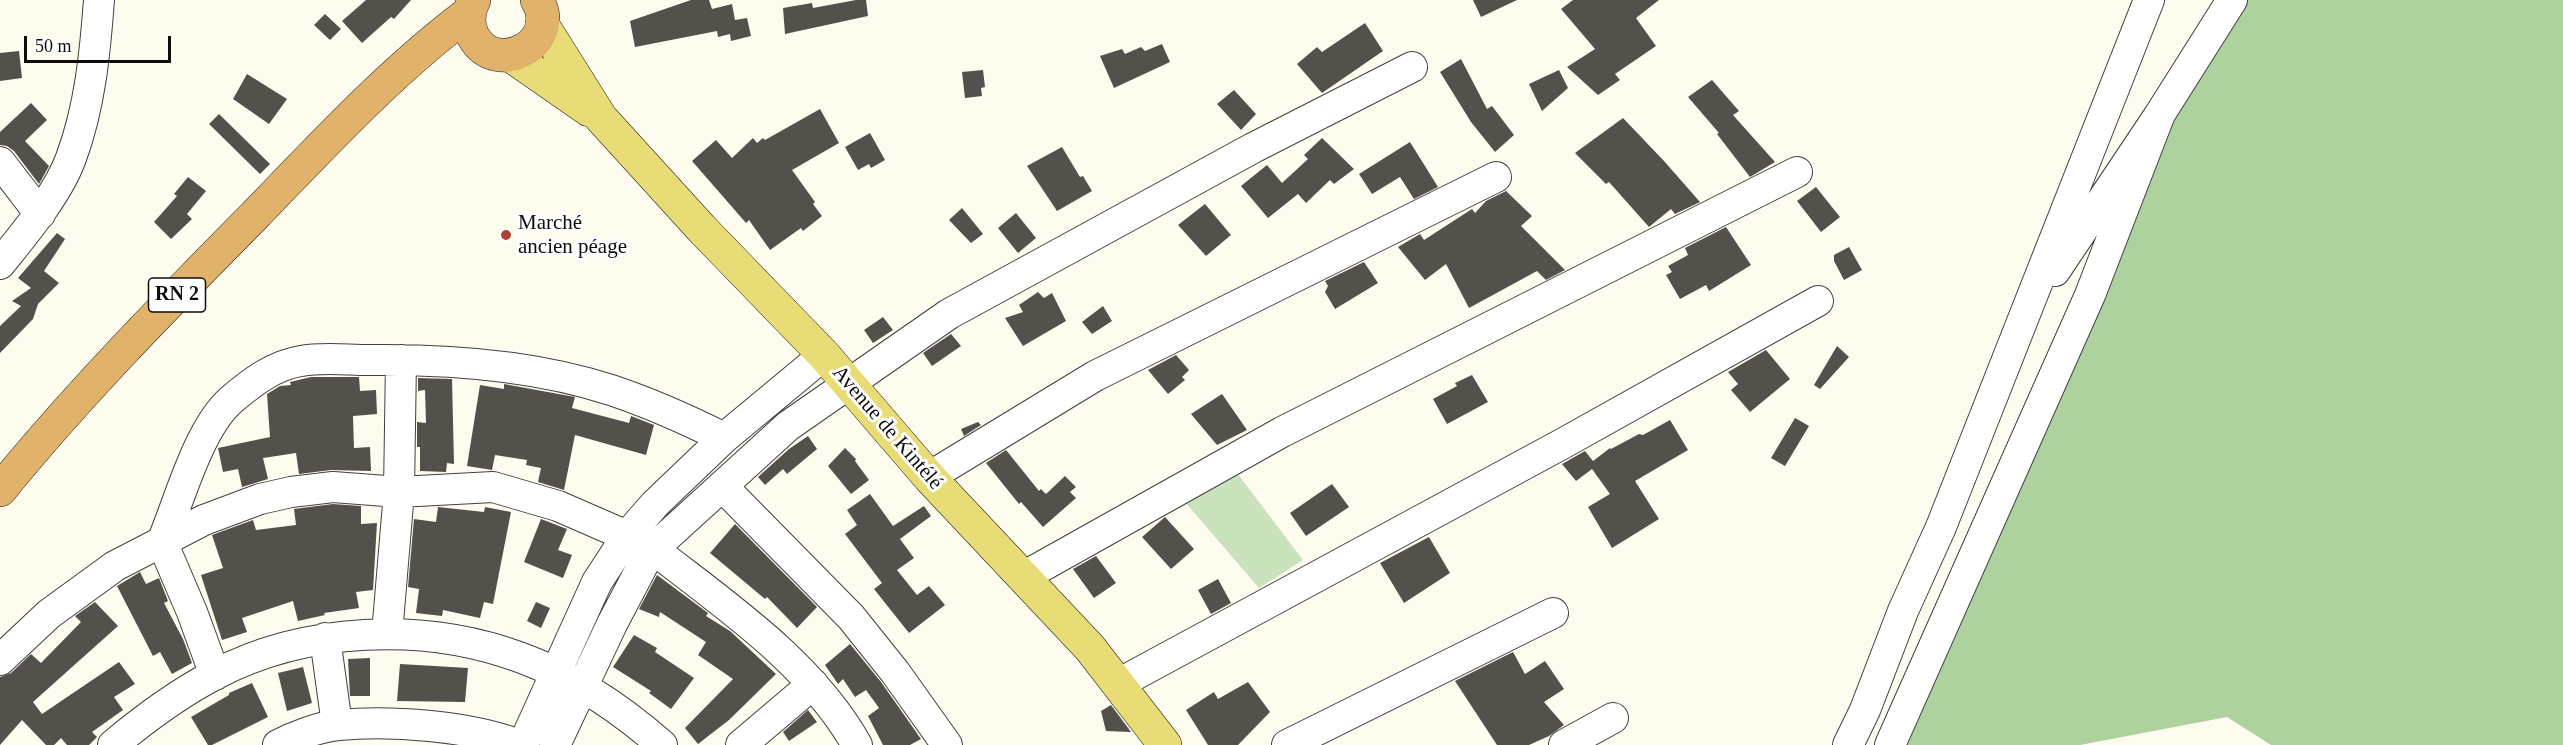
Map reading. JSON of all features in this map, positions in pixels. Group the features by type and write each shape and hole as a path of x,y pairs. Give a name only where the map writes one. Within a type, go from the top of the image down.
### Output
{"highway":[{"path":"510,56 528,49 540,34 540,12"},
{"name":"RN 2","path":"0,490 116,359 361,107 473,17 490,52 510,56"}],"main road":[{"name":"Avenue de Kintélé","path":"540,12 601,118 702,229 824,355 929,477 1090,648 1165,745"},
{"name":"Avenue de Kintélé","path":"510,56 601,118"}],"street":[{"path":"0,264 40,214 71,159 93,72 99,0"},
{"path":"1848,745 1865,710 1903,611 1941,527 2149,0"},
{"path":"2021,321 2160,114 2232,0"},
{"path":"555,745 612,624 653,549 788,426 949,314 1253,148 1412,67"},
{"path":"1890,745 2090,295 2160,114"},
{"path":"0,162 40,214"},
{"path":"1023,577 1282,432 1797,172"},
{"path":"929,477 1095,376 1496,177"},
{"path":"1118,684 1562,444 1818,301"},
{"path":"278,745 291,738 337,725 404,724 485,734 521,745 597,582 627,536 655,504 724,438 824,355"},
{"path":"214,675 192,612 162,542 211,424 228,402 272,370 301,361 401,360 495,366 566,378 632,398 685,419 724,438"},
{"path":"387,634 399,492 401,360"},
{"path":"722,486 850,617 895,672 947,745"},
{"path":"0,660 49,614 115,566 204,520 260,499 291,492 333,487 399,492 494,487 558,506 627,536"},
{"path":"653,549 743,620 813,684 857,745"},
{"path":"1287,745 1553,613"},
{"path":"113,745 143,721 214,675 267,653 325,638 387,634 461,641 518,656 555,672 607,701 662,745"},
{"path":"325,638 337,725"},
{"path":"741,745 813,684"},
{"path":"1564,745 1613,718"}],"green space":[{"path":"2235,0 2563,0 2563,745 2271,745 2227,717 2080,745 1890,745 2160,114"},
{"path":"1237,473 1303,560 1259,588 1184,501"}],"building":[{"path":"366,0 411,0 394,19 391,17 362,43 342,21"},
{"path":"691,0 709,0 712,9 732,4 735,20 747,18 751,36 731,41 730,34 718,37 717,31 635,47 630,21"},
{"path":"866,0 868,16 785,34 783,8 812,3 813,8"},
{"path":"1473,0 1517,0 1481,17"},
{"path":"1573,0 1659,0 1636,18 1656,46 1615,74 1620,80 1598,95 1567,67 1595,49 1561,9"},
{"path":"325,14 341,29 330,40 314,25"},
{"path":"1365,23 1383,51 1322,93 1297,64 1317,47 1322,52"},
{"path":"1162,44 1170,62 1114,88 1100,56 1122,49 1125,54 1141,47 1145,51"},
{"path":"19,51 22,78 0,81 0,53"},
{"path":"1461,59 1487,109 1492,106 1514,135 1495,152 1471,122 1440,72"},
{"path":"983,70 985,87 981,88 982,96 965,98 962,72"},
{"path":"1559,70 1568,88 1542,111 1529,84"},
{"path":"247,74 287,99 269,124 233,99"},
{"path":"1712,80 1739,111 1733,115 1775,162 1750,177 1717,134 1719,133 1688,97"},
{"path":"1234,90 1256,114 1241,130 1217,104"},
{"path":"31,103 47,120 25,141 49,166 39,184 14,151 7,146 0,145 0,132"},
{"path":"820,109 839,143 792,170 822,216 803,231 801,228 770,250 749,220 746,223 692,161 716,140 732,158 753,138 757,143 763,138 765,140"},
{"path":"219,114 270,164 260,174 209,124"},
{"path":"1623,118 1700,202 1675,214 1671,209 1649,227 1609,182 1606,184 1575,153"},
{"path":"870,133 885,160 871,168 869,164 858,170 845,147"},
{"path":"1322,138 1354,169 1334,184 1330,180 1306,203 1298,194 1268,218 1241,186 1267,165 1282,183 1308,159 1304,155"},
{"path":"1410,142 1438,187 1414,199 1400,177 1372,194 1359,174"},
{"path":"1062,147 1080,177 1083,176 1092,191 1057,211 1027,166"},
{"path":"188,177 206,191 187,214 192,219 171,239 154,222 177,196 174,194"},
{"path":"1816,187 1840,217 1821,232 1797,201"},
{"path":"1506,191 1532,216 1521,226 1565,270 1546,280 1537,271 1469,308 1446,264 1425,280 1398,247 1420,234 1424,240 1472,209 1475,213 1486,201"},
{"path":"1205,204 1231,235 1206,256 1178,225"},
{"path":"962,208 983,234 971,243 949,220"},
{"path":"1016,213 1036,238 1018,253 998,228"},
{"path":"1726,227 1751,265 1709,291 1706,285 1680,299 1666,275 1672,272 1668,266 1688,255 1685,248"},
{"path":"57,233 65,239 44,271 59,283 38,304 33,319 0,353 0,326 21,306 12,301 31,288 18,278"},
{"path":"1849,247 1862,270 1844,280 1834,261 1834,255"},
{"path":"1364,262 1378,283 1335,309 1325,292 1328,286 1325,281"},
{"path":"1038,292 1044,298 1052,293 1066,321 1023,346 1005,318 1023,312 1019,305"},
{"path":"1103,306 1112,321 1092,334 1082,322"},
{"path":"883,317 893,330 873,343 864,330"},
{"path":"951,334 961,346 932,366 923,353"},
{"path":"1837,346 1849,357 1820,389 1814,385"},
{"path":"1766,350 1790,379 1750,412 1731,390 1738,384 1728,372"},
{"path":"1176,355 1189,370 1182,377 1185,380 1168,394 1148,370"},
{"path":"1472,375 1488,402 1447,424 1433,399 1457,386 1455,383"},
{"path":"311,377 359,377 360,391 376,390 377,414 353,416 354,448 370,447 371,471 331,470 299,474 296,453 263,458 268,479 242,487 238,469 223,472 218,448 270,437 267,394 280,386 291,385 290,382"},
{"path":"418,378 452,379 454,464 447,463 446,472 420,471 417,422 426,423 425,390 418,391"},
{"path":"504,384 575,397 572,408 629,423 631,416 654,425 646,455 575,435 564,490 538,482 541,468 526,465 527,460 495,455 492,470 467,466 480,385 504,389"},
{"path":"1222,394 1247,430 1217,445 1191,414"},
{"path":"1795,418 1809,426 1785,466 1771,458"},
{"path":"1670,420 1688,450 1635,481 1659,519 1612,548 1588,507 1610,494 1592,469 1576,481 1562,464 1585,451 1593,461 1610,448 1639,434 1643,435"},
{"path":"978,422 981,425 964,436 961,429"},
{"path":"808,436 817,449 787,474 783,469 765,485 758,477 789,449"},
{"path":"845,448 856,459 855,461 869,480 851,494 828,466"},
{"path":"1006,450 1039,491 1041,489 1046,494 1065,476 1076,487 1070,492 1076,498 1043,527 1021,502 1019,504 986,463"},
{"path":"1332,484 1349,507 1306,536 1290,513"},
{"path":"870,494 893,526 924,506 931,516 900,539 914,558 897,570 917,595 929,586 945,605 909,633 874,589 882,583 845,534 857,525 847,510"},
{"path":"333,504 361,506 361,524 377,523 373,590 356,592 359,608 324,613 325,615 298,621 293,601 242,618 247,632 222,640 201,575 223,568 212,535 253,520 256,530 296,525 294,509"},
{"path":"438,507 484,512 485,507 511,512 493,604 484,602 480,618 443,610 442,616 416,613 419,589 408,587 414,519 436,522"},
{"path":"1165,517 1194,549 1171,569 1142,537"},
{"path":"541,519 567,529 558,550 572,555 563,578 524,562"},
{"path":"735,524 817,607 797,628 767,597 765,599 710,553"},
{"path":"1429,537 1450,573 1404,603 1380,563"},
{"path":"1096,556 1116,583 1094,598 1073,569"},
{"path":"140,572 146,584 159,578 168,601 164,603 183,639 192,663 172,674 160,652 153,656 117,586"},
{"path":"657,575 708,613 706,616 730,631 776,674 729,720 698,744 685,728 733,679 698,655 706,642 660,612 659,617 639,609"},
{"path":"1218,579 1231,603 1211,614 1198,590"},
{"path":"95,602 118,626 33,702 42,714 119,662 135,684 114,697 123,710 92,732 97,737 89,745 67,745 61,738 54,745 46,745 22,720 0,745 0,677 11,673 31,654 41,663 81,622 75,616"},
{"path":"536,602 550,608 541,628 527,621"},
{"path":"634,635 657,648 655,652 694,678 671,709 649,693 651,691 613,667"},
{"path":"850,644 881,682 921,739 910,745 883,745 868,716 879,708 866,690 855,697 843,679 838,684 825,665"},
{"path":"1513,652 1525,674 1545,661 1564,689 1544,702 1564,725 1549,736 1529,745 1497,745 1455,681"},
{"path":"370,658 370,696 350,696 348,659"},
{"path":"400,664 468,668 465,702 397,701"},
{"path":"303,667 312,703 287,711 278,673"},
{"path":"1248,682 1270,712 1238,745 1208,745 1186,710 1214,692 1218,699"},
{"path":"252,683 268,717 208,745 191,717 229,693"},
{"path":"1111,705 1131,732 1106,731 1101,711"},
{"path":"808,710 817,722 789,741 783,732"}],"place":[{"name":"Marché ancien péage","path":"506,235"}]}
